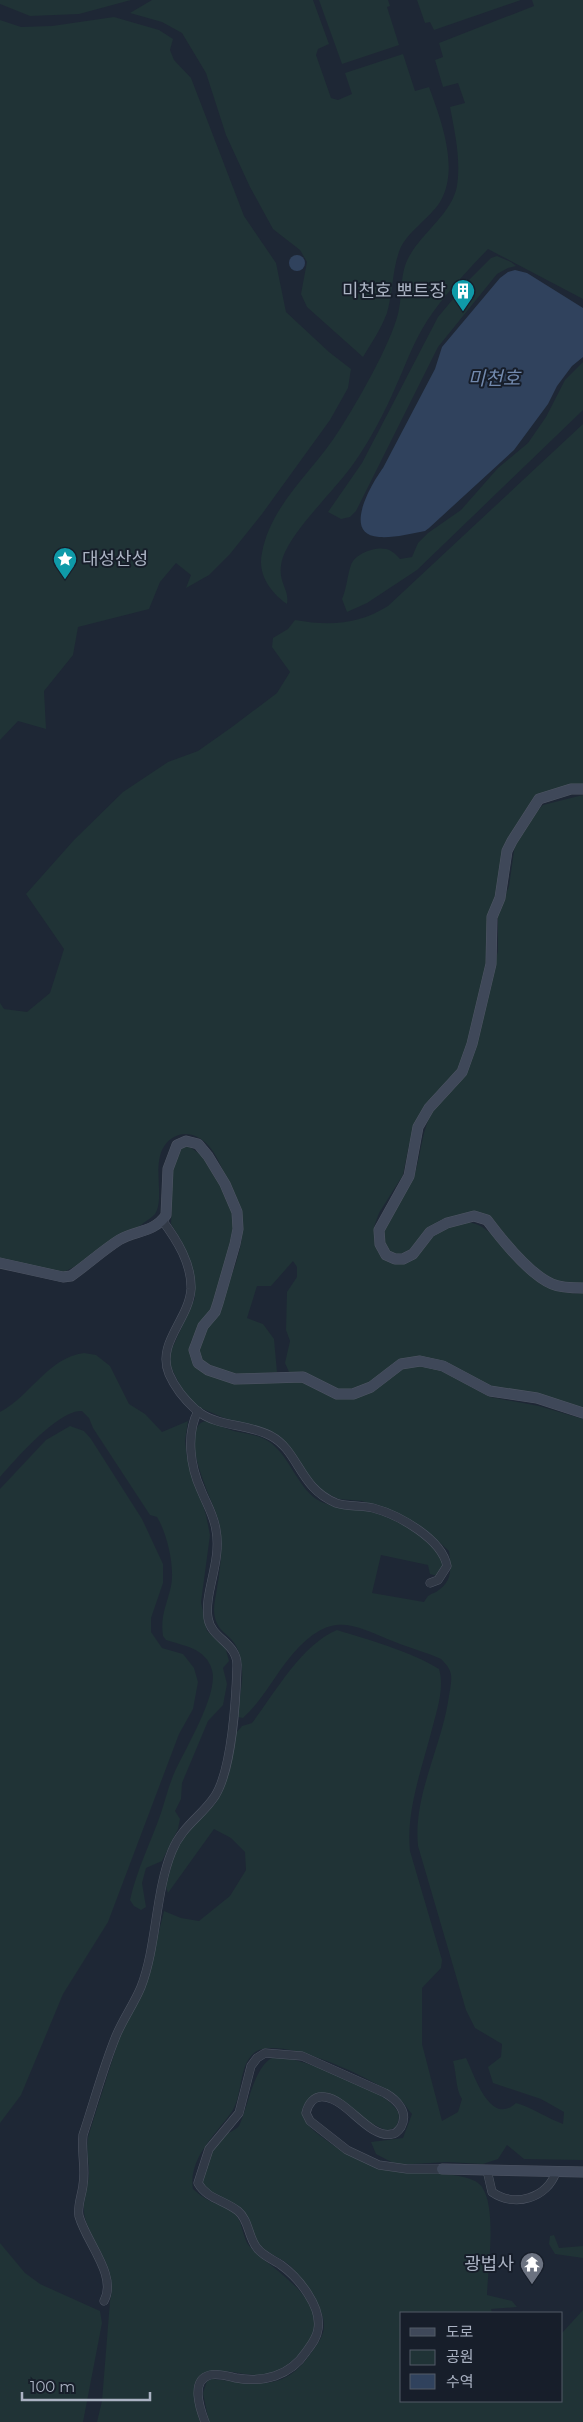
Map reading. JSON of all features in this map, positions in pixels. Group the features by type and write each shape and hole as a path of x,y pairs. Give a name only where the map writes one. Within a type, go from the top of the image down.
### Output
{"street":[{"path":"583,789 571,789 539,799 507,851 500,898 492,916 492,964 472,1044 462,1072 429,1108 418,1127 409,1176 379,1230 380,1244 386,1255 395,1259 403,1259 413,1254 430,1232 438,1227 460,1218 480,1217 487,1220 526,1264 547,1282 554,1285 583,1288"},
{"path":"0,1263 63,1277 72,1276 121,1239 149,1230 166,1215 168,1199 166,1187 172,1153 177,1145 186,1141 198,1144 208,1156 229,1191 237,1212 238,1229 218,1303 196,1341 195,1358 198,1363 208,1370 235,1379 303,1377 337,1394 353,1394 371,1387 401,1364 420,1361 442,1366 490,1391 519,1394 583,1413"},
{"path":"162,1220 179,1243 191,1287 189,1303 166,1352 165,1365 173,1383 184,1398 198,1411 221,1423 261,1431 273,1437 284,1447 307,1482 320,1495 338,1504 374,1508 411,1526 430,1539 443,1551 447,1566 438,1580 430,1583"},
{"path":"104,2302 108,2294 108,2281 79,2214 85,2173 82,2151 83,2135 115,2038 140,1987 172,1850 185,1828 216,1794 220,1784 230,1740 235,1704 237,1663 234,1650 212,1628 208,1620 208,1608 218,1553 216,1530 211,1512 200,1488 191,1451 192,1422 198,1411"},
{"path":"205,2422 198,2399 198,2390 202,2379 216,2374 248,2379 262,2379 286,2372 299,2362 318,2331 319,2320 316,2309 297,2280 282,2266 257,2248 243,2216 238,2211 203,2191 198,2183 209,2149 239,2113 249,2072 257,2058 265,2053 302,2056 385,2093 394,2099 404,2114 404,2120 400,2130 392,2134 379,2132 365,2124 348,2108 324,2097 316,2098 311,2102 306,2113 310,2121 359,2158 392,2168 583,2172"},
{"path":"487,2170 492,2192 499,2197 517,2200 540,2195 553,2181 556,2172"}],"green space":[{"path":"0,0 131,0 79,14 30,16 0,4"},
{"path":"152,0 313,0 329,44 318,49 316,55 331,98 338,100 352,94 345,73 403,54 415,91 429,87 447,144 448,175 446,189 440,202 408,236 400,249 395,265 387,313 363,357 307,307 301,294 307,262 300,250 273,229 250,187 226,135 206,73 182,33 162,22 130,13"},
{"path":"319,0 388,0 390,6 387,7 399,45 342,64"},
{"path":"417,0 521,0 434,30 430,22 425,23"},
{"path":"532,0 583,0 583,299 488,249 448,293 427,321 414,345 387,406 366,445 354,463 305,522 288,546 281,566 282,578 287,593 287,604 271,589 263,575 261,561 267,535 274,518 284,503 330,444 381,357 400,307 404,269 410,255 443,214 454,196 457,186 458,156 450,107 465,103 458,83 443,87 435,60 443,57 439,43 534,6"},
{"path":"114,17 159,30 173,39 170,50 174,60 191,78 244,216 276,263 286,312 329,352 351,369 348,388 330,420 262,514 230,554 209,575 186,588 191,575 176,563 160,582 149,609 78,627 73,655 44,691 46,729 18,721 0,740 0,20 21,27 52,26"},
{"path":"497,256 516,266 497,274 438,347 356,511 350,517 341,519 328,512 362,463 438,317 469,280 491,258"},
{"path":"583,362 583,410 417,570 367,603 347,612 342,599 353,561 363,553 375,549 391,551 400,559 412,557 418,543 428,533 461,510 498,468 528,443 546,417 565,380"},
{"path":"583,424 583,785 568,785 539,794 508,840 487,961 469,1041 458,1070 427,1103 418,1117 409,1145 403,1175 379,1213 374,1227 374,1239 378,1252 390,1262 396,1264 443,1230 460,1223 474,1223 488,1231 528,1271 544,1284 562,1292 583,1293 583,1410 501,1390 422,1358 352,1391 337,1390 307,1375 289,1372 285,1363 290,1341 286,1330 287,1292 297,1277 297,1267 293,1261 271,1286 257,1286 247,1318 263,1324 274,1339 277,1372 237,1374 210,1366 199,1360 196,1352 238,1258 242,1229 230,1189 218,1160 212,1149 205,1142 192,1135 179,1135 166,1144 161,1153 159,1163 158,1206 155,1214 140,1226 80,1264 63,1272 48,1271 0,1258 0,1003 4,1009 27,1012 50,993 64,949 26,894 74,840 123,792 168,762 198,751 277,693 290,672 272,647 273,638 288,629 295,620 320,623 343,622 366,617 388,606"},
{"path":"583,795 583,1284 578,1285 550,1280 474,1212 452,1216 439,1221 412,1248 406,1252 392,1254 385,1244 383,1234 385,1224 414,1176 424,1133 434,1109 467,1071 498,951 498,915 509,886 515,844 532,816 543,805"},
{"path":"182,1146 188,1146 203,1156 218,1180 232,1212 233,1227 227,1260 211,1310 191,1341 189,1351 193,1363 209,1374 301,1381 344,1398 405,1366 423,1365 440,1370 490,1397 539,1406 583,1419 583,2160 524,2159 507,2145 498,2159 483,2164 447,2162 397,2165 376,2154 371,2142 403,2138 412,2114 399,2099 385,2089 348,2070 304,2053 266,2048 254,2053 245,2066 235,2106 204,2148 199,2158 193,2178 193,2189 206,2199 227,2208 236,2215 251,2248 287,2278 308,2302 314,2316 313,2330 306,2345 299,2354 277,2371 262,2375 218,2371 201,2375 196,2398 200,2422 97,2422 102,2401 112,2289 108,2269 89,2229 84,2212 89,2172 88,2137 120,2036 146,1984 164,1911 181,1918 199,1921 230,1896 246,1870 245,1852 231,1838 214,1829 168,1893 166,1887 172,1862 182,1837 216,1803 225,1780 236,1733 242,1726 252,1723 300,1658 324,1637 337,1630 402,1651 439,1669 441,1677 439,1701 415,1792 409,1836 410,1851 442,1960 441,1968 422,1988 422,2044 442,2121 458,2112 462,2099 458,2090 453,2061 466,2058 485,2096 498,2109 507,2109 516,2103 563,2124 564,2112 541,2099 493,2083 488,2067 501,2057 502,2044 475,2028 466,2010 418,1846 419,1810 444,1720 450,1689 451,1675 446,1664 441,1659 367,1631 344,1625 333,1625 311,1636 298,1648 251,1710 243,1718 238,1717 242,1675 241,1658 235,1644 220,1628 215,1618 214,1610 221,1559 221,1531 196,1457 195,1434 201,1423 211,1422 266,1440 278,1449 309,1493 316,1499 329,1505 371,1512 388,1518 417,1533 433,1546 439,1554 443,1570 437,1576 430,1574 428,1565 381,1555 372,1593 424,1602 429,1596 442,1588 448,1579 450,1574 450,1557 449,1551 426,1530 408,1519 381,1507 362,1501 339,1499 323,1492 270,1430 224,1418 196,1406 183,1391 170,1365 171,1351 195,1298 190,1266 181,1240 171,1224 172,1199 169,1179"},
{"path":"84,1353 96,1355 110,1366 129,1404 145,1414 162,1432 188,1421 185,1441 187,1457 206,1515 210,1535 201,1602 207,1631 225,1646 229,1661 223,1668 227,1684 223,1705 208,1721 182,1783 181,1799 175,1811 180,1819 178,1829 162,1861 146,1868 142,1883 146,1907 141,1910 134,1906 130,1900 133,1889 173,1776 205,1708 213,1681 212,1670 200,1652 166,1640 163,1636 163,1616 172,1578 171,1560 164,1532 157,1517 150,1515 93,1428 89,1418 82,1411 62,1418 50,1427 26,1448 0,1477 0,1412 21,1397 60,1362 71,1356"},
{"path":"70,1426 84,1431 91,1439 142,1519 163,1564 163,1583 151,1618 151,1632 162,1648 183,1654 194,1668 198,1682 193,1709 179,1734 108,1922 63,1994 21,2095 0,2123 0,1489 46,1440"},
{"path":"277,2056 343,2076 378,2094 398,2112 399,2118 396,2127 387,2131 315,2095 309,2099 302,2111 308,2125 347,2154 387,2170 465,2177 476,2181 482,2187 487,2197 490,2224 490,2255 487,2295 512,2301 517,2307 491,2309 492,2312 400,2312 400,2402 563,2402 563,2332 583,2310 583,2422 209,2422 203,2393 207,2381 212,2379 267,2383 279,2380 290,2375 301,2366 318,2344 324,2330 321,2311 299,2276 288,2264 266,2251 260,2245 245,2212 241,2208 210,2193 203,2184 209,2158 223,2136 239,2126 257,2076 269,2060"},
{"path":"554,2235 559,2248 583,2246 583,2258 555,2254 549,2244 550,2236"},
{"path":"0,2243 25,2273 40,2284 100,2311 102,2323 83,2422 0,2422"}],"water":[{"path":"294,255 300,255 305,260 303,269 294,271 289,266 289,260"},
{"name":"미천호","path":"515,270 527,273 583,308 583,357 572,366 557,386 548,404 514,450 429,528 425,531 396,536 379,537 368,534 362,527 361,518 367,496 435,369 442,347 500,278 508,272"}],"place":[{"name":"미천호 뽀트장","path":"463,312"},
{"name":"대성산성","path":"65,580"},
{"name":"광법사","path":"532,2285"}]}
